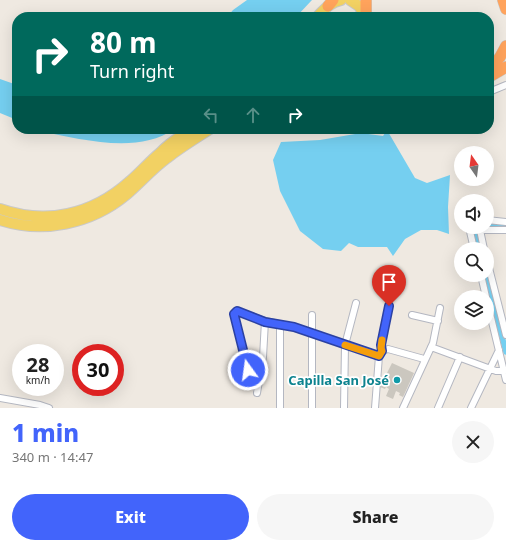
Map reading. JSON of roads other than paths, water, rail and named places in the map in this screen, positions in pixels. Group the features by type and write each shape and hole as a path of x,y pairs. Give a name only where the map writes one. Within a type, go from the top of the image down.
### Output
{"highway":[{"path":"366,0 366,12"},
{"path":"503,0 506,9"},
{"path":"494,64 506,46"},
{"path":"494,74 506,67"}],"main road":[{"path":"322,12 330,3 341,0"},
{"path":"350,0 359,6 363,12"},
{"path":"0,209 24,216 50,217 89,207 120,190 160,152 185,134"},
{"path":"0,220 19,225 45,227 69,224 86,218 116,203 134,189 167,158 203,134"}],"street":[{"path":"494,90 506,85"},
{"path":"494,221 506,222"},
{"path":"483,242 480,230 506,230"},
{"path":"492,282 506,336"},
{"path":"344,408 345,345 356,302"},
{"path":"375,408 381,345 389,306"},
{"path":"499,309 506,307"},
{"path":"403,408 424,359 431,347 440,308"},
{"path":"265,322 263,357 257,390 251,384 234,314 237,311 265,322 294,327 345,345 380,353 388,350 424,359"},
{"path":"312,315 312,408"},
{"path":"412,315 438,320"},
{"path":"280,324 280,408"},
{"path":"494,330 506,380"},
{"path":"431,347 499,372 504,372"},
{"path":"471,408 499,350"},
{"path":"438,408 460,357"},
{"path":"0,398 49,408"}],"water":[{"path":"247,0 312,0 301,12 231,12"},
{"path":"0,79 12,83 12,118 0,113"},
{"path":"54,134 165,134 160,137 144,141 126,143 108,143"},
{"path":"355,134 383,136 384,134 389,134 415,178 427,183 450,175 448,207 449,234 437,230 421,230 405,239 393,256 387,247 358,247 349,243 341,251 323,249 300,231 280,191 273,160 281,142 320,140"}],"waterway":[{"path":"494,226 506,227"},
{"path":"476,234 478,242"},
{"path":"488,282 506,352"}],"place":[{"name":"Capilla San José","path":"397,380"}]}
